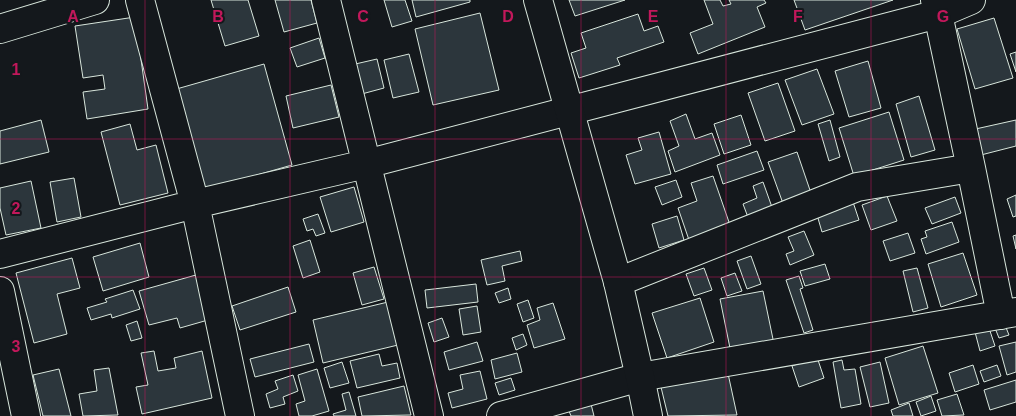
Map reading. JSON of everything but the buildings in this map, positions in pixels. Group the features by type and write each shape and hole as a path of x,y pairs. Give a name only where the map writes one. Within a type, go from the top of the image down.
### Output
{"street":[{"path":"0,29 95,0"},
{"path":"140,0 195,204 240,416"},
{"path":"326,0 429,416"},
{"path":"538,0 618,282 648,416"},
{"path":"0,254 195,204 366,164 570,110 936,7 971,0"},
{"path":"501,416 640,377 1009,313 971,168 936,7"},
{"path":"618,282 856,187 971,168"},
{"path":"0,291 26,416"}]}
